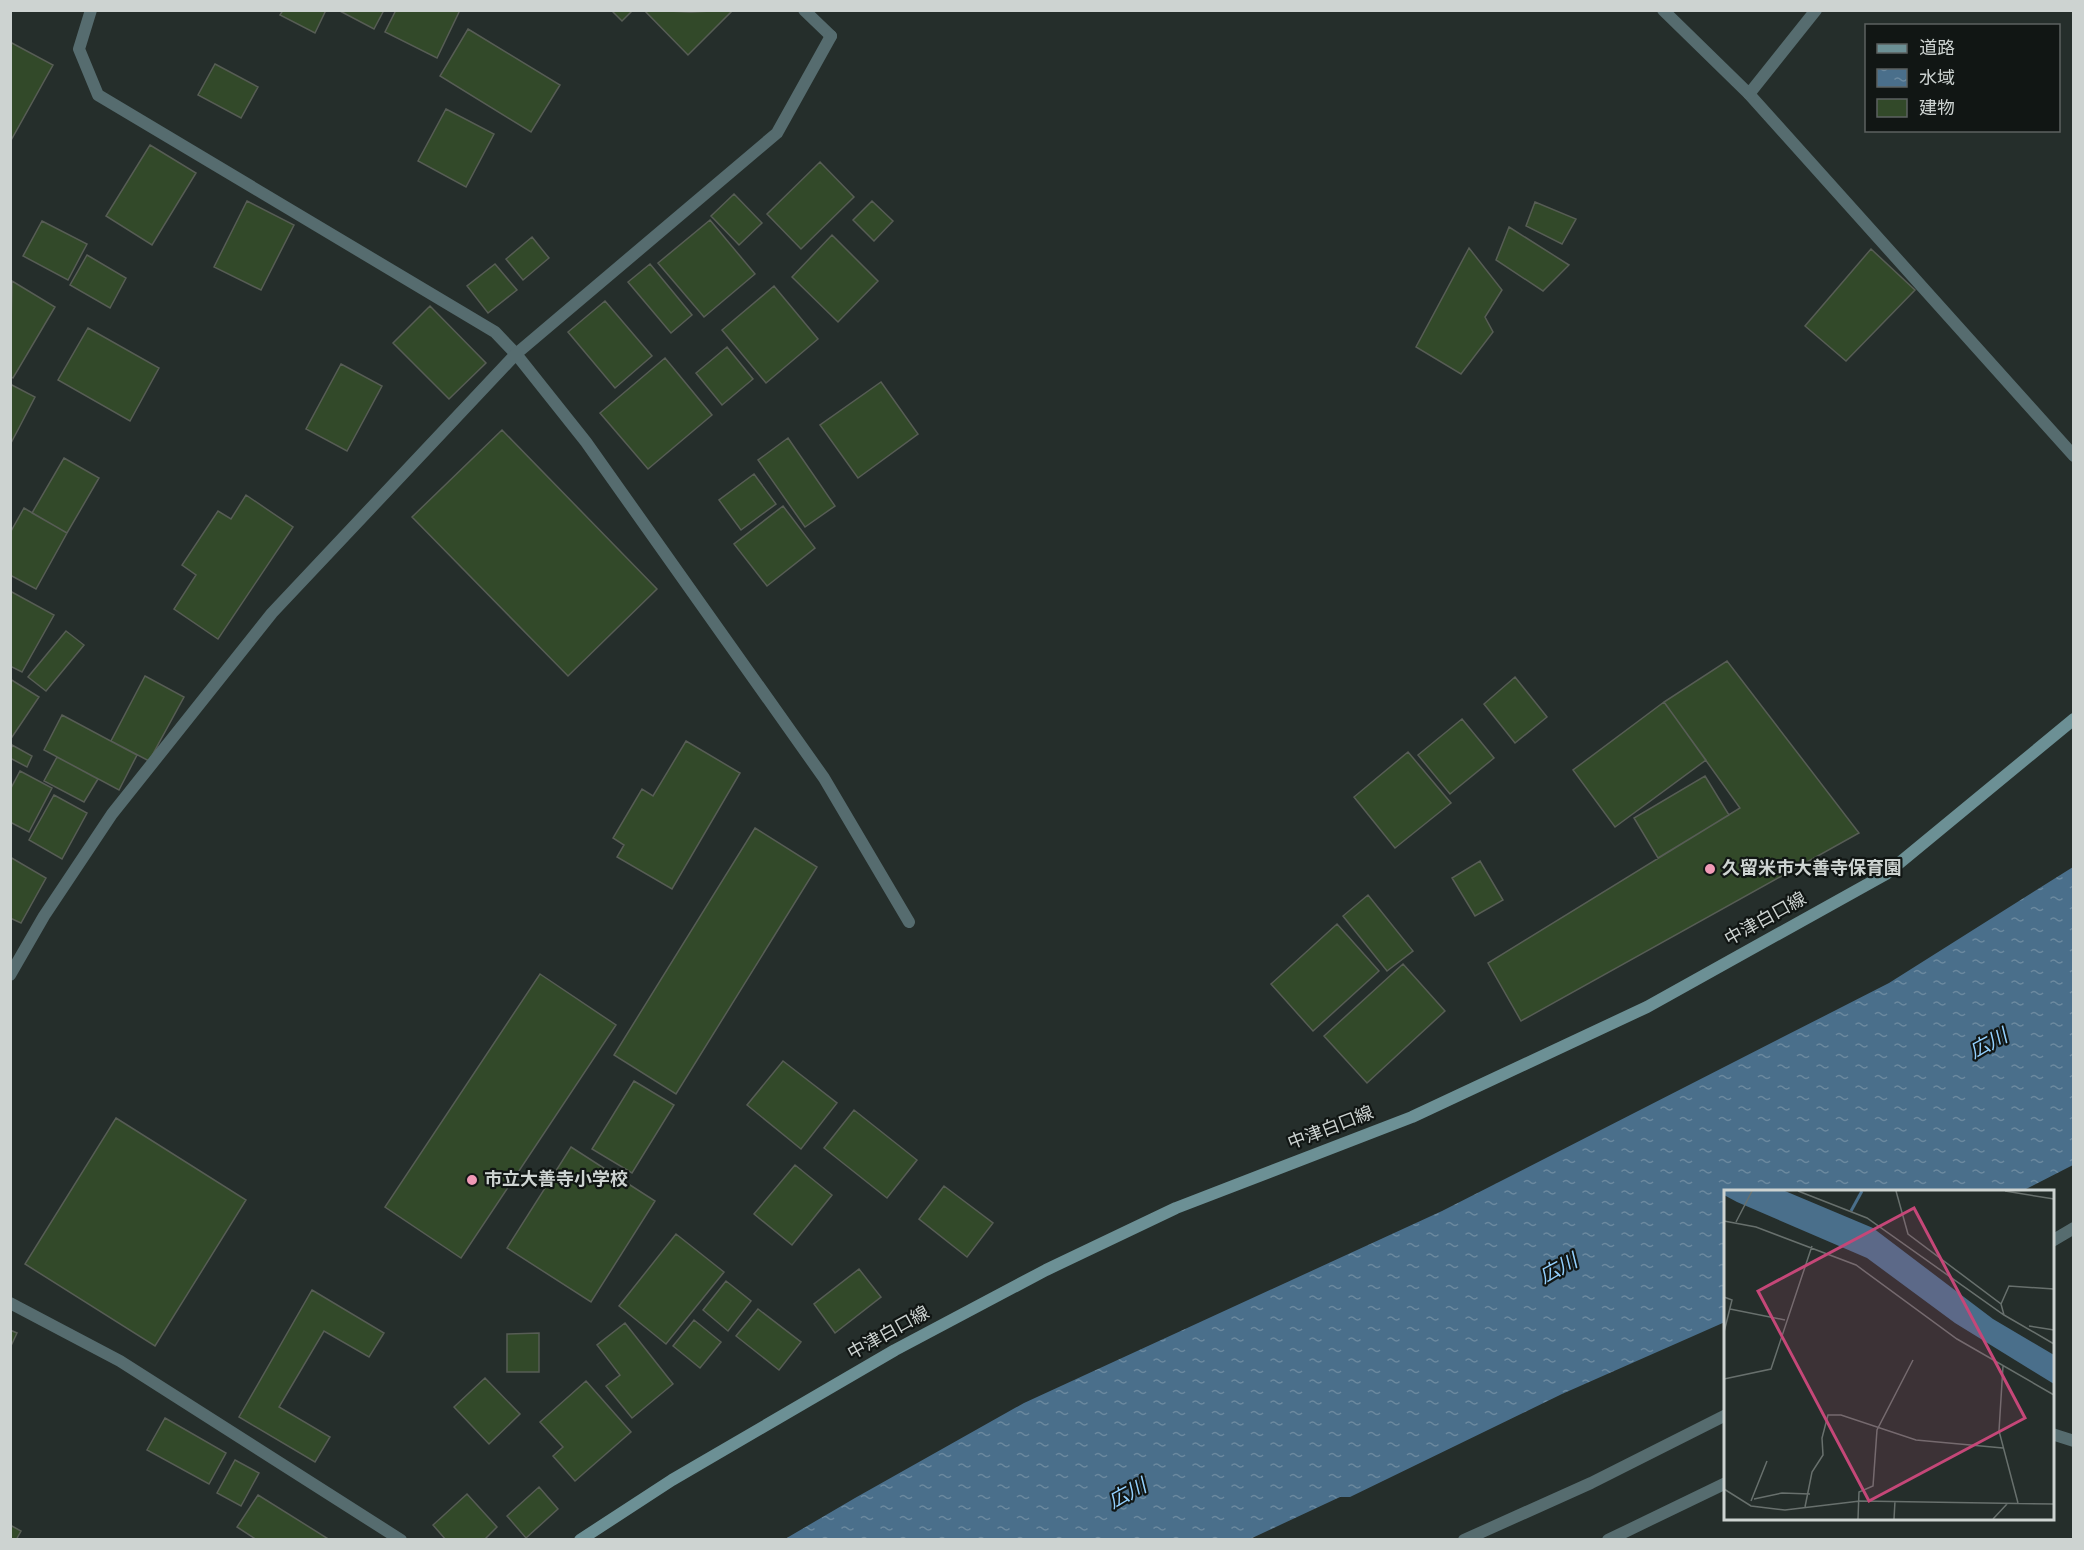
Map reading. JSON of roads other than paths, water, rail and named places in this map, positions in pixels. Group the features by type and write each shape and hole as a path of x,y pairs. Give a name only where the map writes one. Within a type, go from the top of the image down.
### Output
{"main road":[{"name":"中津白口線","path":"580,1539 672,1480 895,1350 1046,1270 1176,1208 1412,1117 1647,1007 1886,874 2073,719"}],"street":[{"path":"91,10 80,49 98,94 495,332 516,354 586,442 824,778 909,922"},
{"path":"10,975 44,916 112,814 272,613 516,354 777,133 831,36 804,10"},
{"path":"1663,10 1749,94 2073,456"},
{"path":"1749,94 1816,10"},
{"path":"2054,1239 2073,1228"},
{"path":"10,1302 120,1361 401,1539"},
{"path":"1464,1539 1591,1483 1724,1416"},
{"path":"2054,1435 2073,1441"},
{"path":"1608,1539 1724,1483"}],"water":[{"name":"広川","path":"2073,867 2073,1165 2024,1190 1724,1190 1724,1322 1562,1394 1350,1497 1340,1497 1250,1539 785,1539 1024,1403 1442,1211 1889,983"}],"place":[{"name":"久留米市大善寺保育園","path":"1710,869"},
{"name":"市立大善寺小学校","path":"472,1180"}]}
